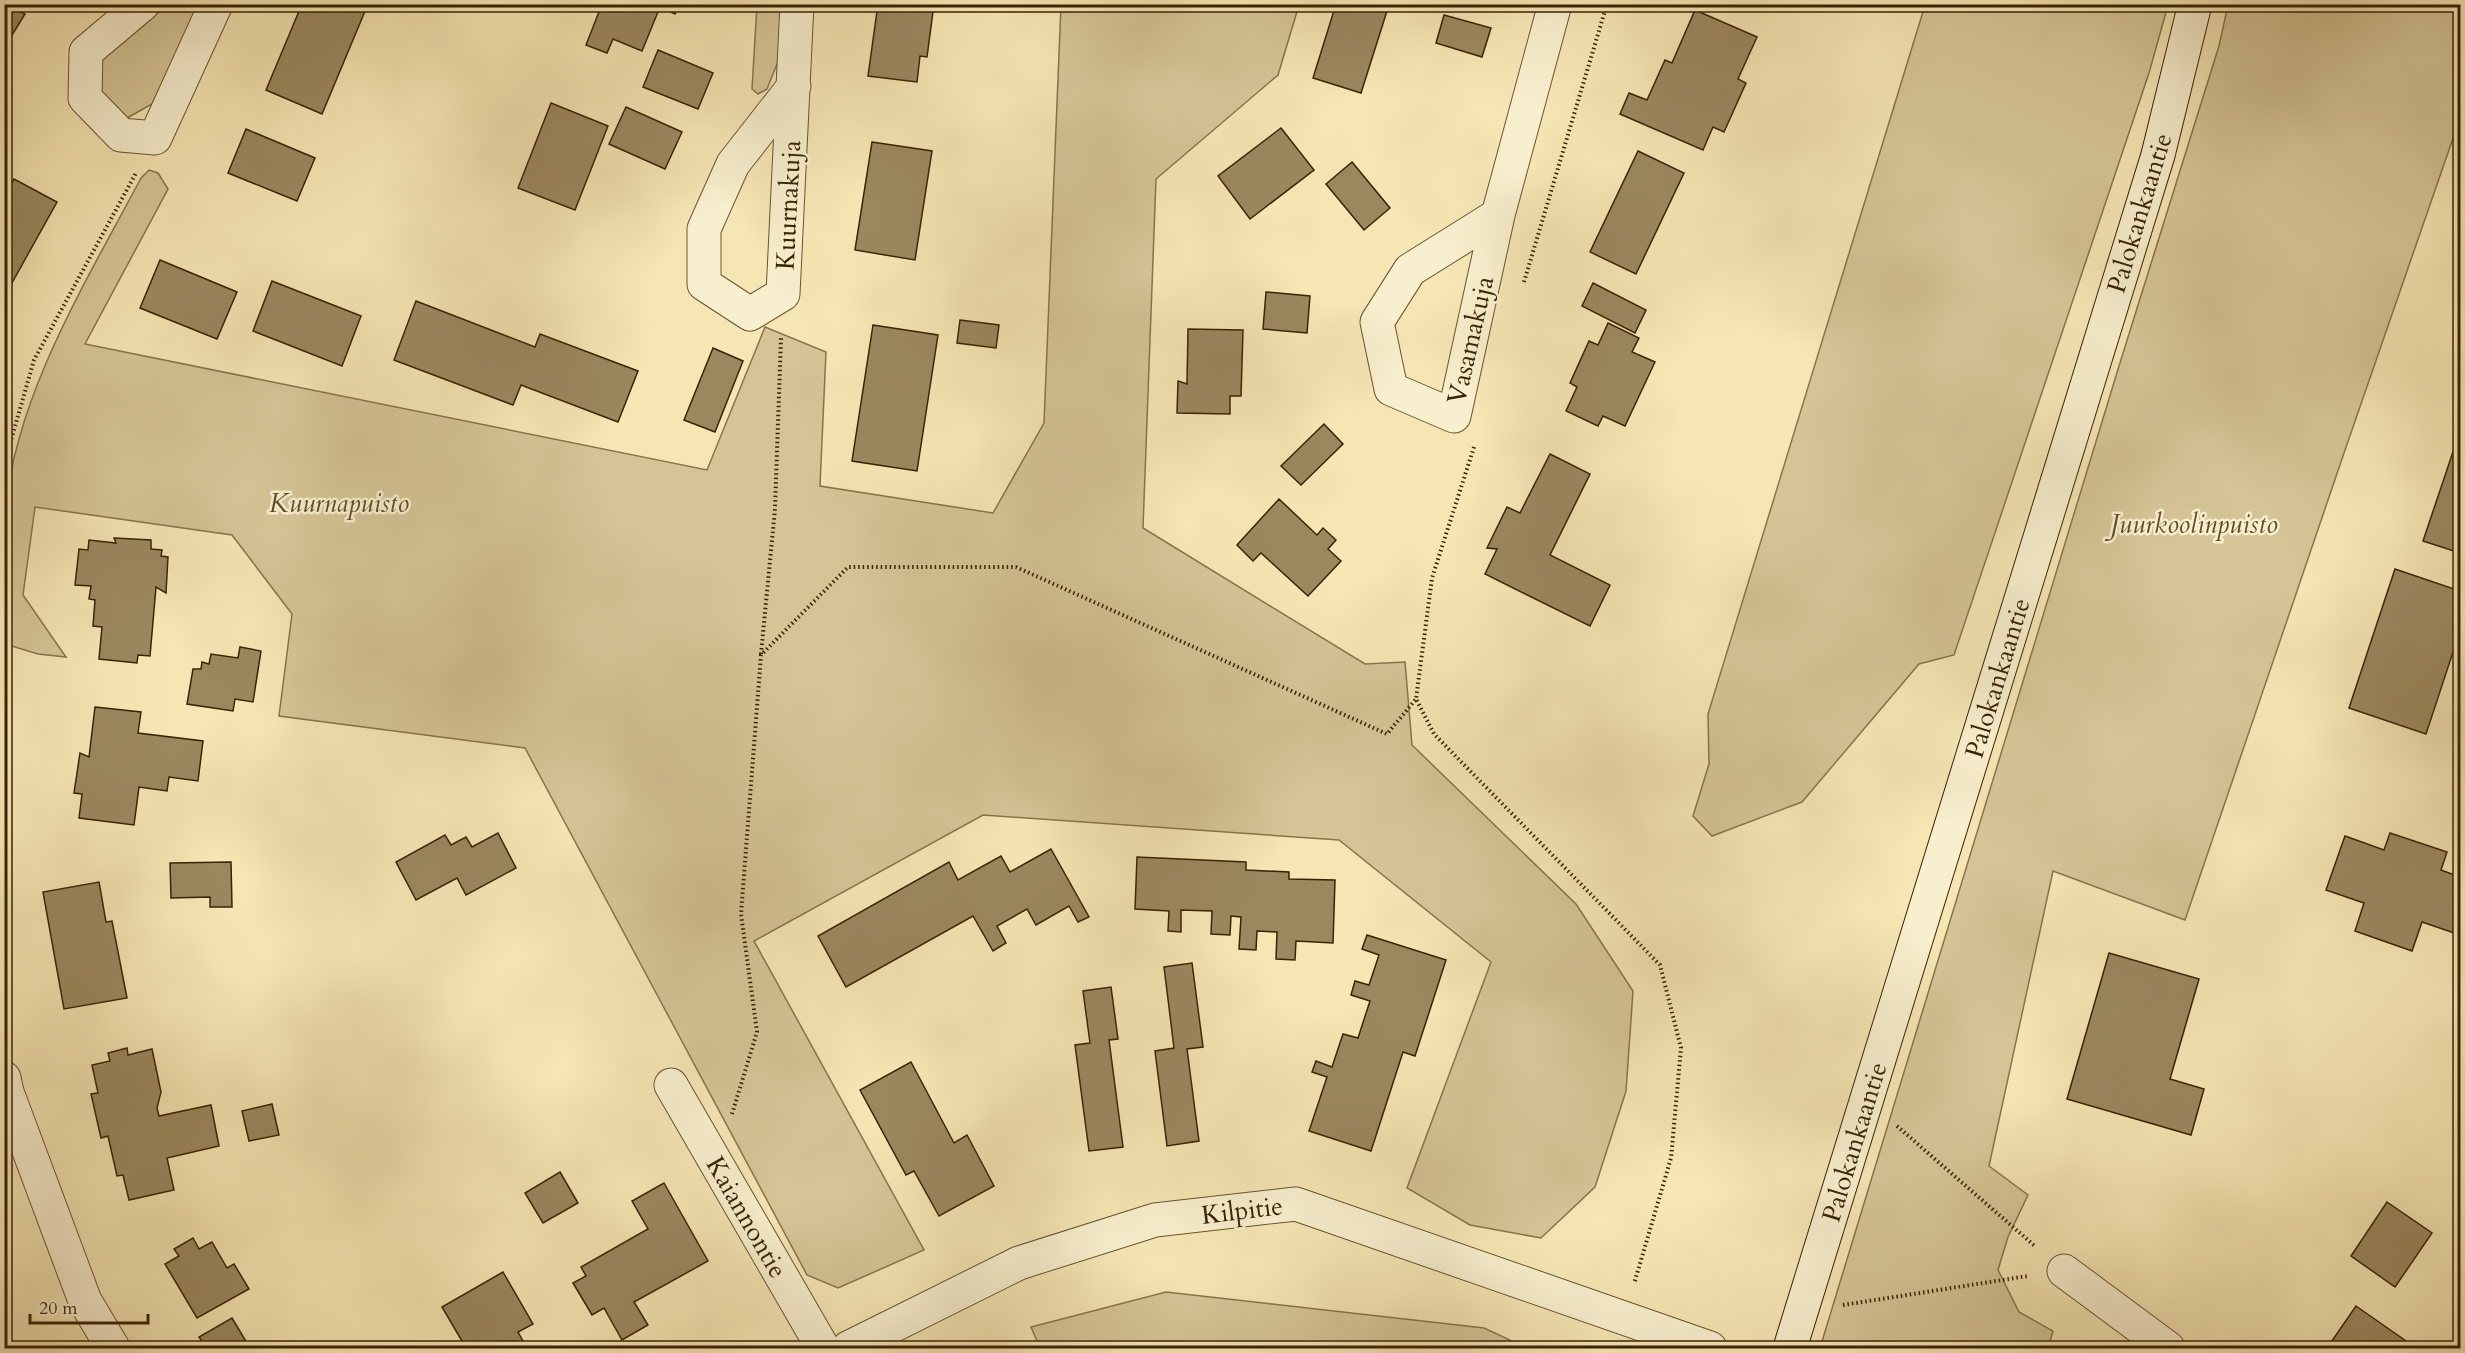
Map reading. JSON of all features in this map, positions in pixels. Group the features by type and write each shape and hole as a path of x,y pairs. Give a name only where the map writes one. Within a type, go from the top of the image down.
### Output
{"street":[{"path":"143,4 86,52 86,98 121,135 155,138 216,4"},
{"name":"Kuurnakuja","path":"794,86 733,164 704,229 704,284 750,314 783,294 794,86 797,4"},
{"name":"Vasamakuja","path":"1498,215 1410,270 1377,322 1391,389 1454,416 1498,215 1555,4"},
{"name":"Palokankaantie","path":"1790,1348 2158,155 2195,4"},
{"path":"4,1078 7,1092 85,1301 113,1348"},
{"name":"Kaiannontie","path":"671,1085 823,1348"},
{"name":"Kilpitie","path":"848,1348 1019,1263 1155,1220 1296,1204 1710,1348"},
{"path":"2064,1271 2168,1348"}],"path":[{"path":"1522,291 1607,4"},
{"path":"4,465 34,360 155,138"},
{"path":"717,1165 757,1032 741,914 775,509 783,294"},
{"path":"761,655 848,567 1016,567 1387,734 1416,699 1432,578 1477,440"},
{"path":"1416,699 1434,734 1660,965 1681,1048 1671,1158 1624,1319"},
{"path":"1867,1100 2064,1271"},
{"path":"1801,1311 2064,1271"}],"green space":[{"path":"170,5 206,5 152,104 127,118 95,96 93,64 118,38"},
{"path":"757,5 784,5 783,49 767,89 758,94 752,89"},
{"name":"Kuurnapuisto","path":"1061,5 1299,5 1278,75 1156,179 1143,528 1365,664 1405,662 1412,745 1576,904 1633,991 1626,1091 1595,1187 1541,1238 1470,1225 1407,1188 1491,962 1339,840 983,815 754,941 924,1250 838,1288 807,1275 525,748 279,716 292,614 232,535 35,507 23,595 66,657 38,654 5,644 3,544 5,511 12,467 24,423 39,381 77,298 141,178 149,170 158,173 168,189 85,344 707,470 765,327 826,352 820,486 993,513 1044,423"},
{"path":"1925,5 2168,5 2149,73 1954,655 1919,664 1802,802 1712,836 1693,816 1709,764 1708,714"},
{"name":"Juurkoolinpuisto","path":"2228,5 2460,5 2460,118 2185,920 2053,871 1989,1166 2028,1195 2008,1237 1998,1270 2019,1312 2053,1331 2048,1348 1820,1348 2119,366 2219,46"},
{"path":"1166,1292 1484,1328 1527,1348 1040,1348 1031,1327"}],"building":[{"path":"4,4 25,14 4,48"},
{"path":"302,4 368,4 322,114 266,90"},
{"path":"602,4 679,4 675,14 660,7 642,51 613,39 607,53 586,45"},
{"path":"878,4 934,4 927,57 920,56 917,82 868,76"},
{"path":"1336,4 1366,4 1387,11 1361,93 1313,78"},
{"path":"1695,10 1757,37 1738,79 1746,83 1724,132 1713,127 1703,150 1620,114 1629,93 1647,100 1665,60 1672,63"},
{"path":"1444,15 1491,28 1482,57 1436,43"},
{"path":"658,50 713,73 698,109 643,87"},
{"path":"551,103 608,126 575,210 518,188"},
{"path":"626,107 682,132 665,169 609,144"},
{"path":"1281,128 1314,170 1250,219 1218,176"},
{"path":"246,129 315,158 297,201 228,173"},
{"path":"872,142 932,151 915,260 855,250"},
{"path":"1638,151 1684,173 1636,274 1590,252"},
{"path":"1352,162 1390,208 1364,230 1326,184"},
{"path":"14,179 57,202 8,290 4,288 4,196"},
{"path":"160,260 237,292 217,339 140,308"},
{"path":"272,281 361,316 342,366 253,331"},
{"path":"1593,283 1646,310 1635,333 1582,306"},
{"path":"1266,292 1310,296 1307,333 1263,329"},
{"path":"416,301 535,347 540,334 638,371 618,422 521,385 513,405 394,360"},
{"path":"960,320 999,325 996,348 957,343"},
{"path":"1608,323 1639,338 1632,352 1655,362 1625,426 1603,416 1598,426 1566,411 1577,387 1570,383 1589,341 1598,345"},
{"path":"873,325 938,335 917,471 852,461"},
{"path":"1188,329 1243,330 1241,396 1230,396 1230,414 1177,413 1178,381 1187,384"},
{"path":"713,348 743,361 715,432 684,420"},
{"path":"1324,424 1343,444 1301,485 1281,466"},
{"path":"2460,431 2460,553 2423,541"},
{"path":"1550,454 1590,474 1550,555 1610,585 1590,626 1485,574 1497,549 1487,548 1507,507 1520,513"},
{"path":"1279,499 1317,535 1323,528 1336,540 1328,549 1341,561 1308,596 1261,553 1253,561 1237,545"},
{"path":"114,538 151,540 151,549 162,550 161,556 168,557 166,593 156,587 150,656 138,655 137,663 99,659 102,627 93,626 95,600 89,599 91,586 75,585 79,549 88,550 89,540 116,543"},
{"path":"2395,569 2460,591 2460,648 2455,646 2426,734 2349,708"},
{"path":"240,647 261,651 253,702 235,699 233,711 187,704 193,669 201,669 202,662 209,664 211,654 238,658"},
{"path":"95,707 141,712 138,733 203,741 198,781 169,777 167,791 139,787 134,825 79,818 82,794 74,793 80,753 89,757"},
{"path":"498,833 516,868 466,895 457,878 416,900 396,862 445,835 451,845 466,837 472,847"},
{"path":"2390,833 2447,852 2441,870 2460,877 2460,935 2422,922 2412,951 2355,931 2364,903 2326,890 2345,836 2384,850"},
{"path":"1051,849 1089,917 1078,922 1069,906 1036,925 1027,909 997,926 1006,943 993,951 973,916 846,987 818,936 949,862 958,880 1001,856 1010,872"},
{"path":"1137,857 1246,862 1246,870 1289,872 1289,879 1335,880 1333,943 1296,941 1295,960 1276,959 1277,932 1257,931 1256,950 1239,949 1241,917 1231,916 1230,935 1211,934 1212,911 1181,910 1181,932 1168,931 1169,911 1135,909"},
{"path":"231,862 232,907 210,907 210,897 171,898 170,863"},
{"path":"99,882 106,922 112,921 127,998 64,1009 43,892"},
{"path":"1367,935 1446,960 1415,1056 1403,1052 1371,1151 1309,1131 1327,1077 1312,1072 1316,1061 1332,1067 1343,1034 1358,1038 1370,1001 1351,995 1355,981 1369,985 1379,955 1362,949"},
{"path":"2109,953 2199,979 2170,1079 2204,1089 2191,1135 2067,1099"},
{"path":"1192,963 1203,1047 1187,1049 1199,1141 1167,1146 1155,1051 1174,1048 1164,967"},
{"path":"1111,987 1118,1039 1109,1040 1123,1147 1089,1151 1075,1045 1090,1043 1083,991"},
{"path":"127,1048 128,1055 152,1049 161,1092 157,1108 159,1116 211,1105 219,1146 167,1158 174,1190 129,1200 123,1175 117,1176 108,1136 101,1138 91,1094 98,1093 92,1065 110,1061 108,1053"},
{"path":"911,1062 954,1143 967,1135 994,1186 939,1216 914,1171 906,1175 860,1090"},
{"path":"272,1104 279,1135 249,1141 242,1111"},
{"path":"560,1172 578,1203 543,1223 525,1193"},
{"path":"664,1183 708,1261 634,1302 648,1325 622,1340 604,1308 592,1315 573,1283 586,1276 581,1267 648,1229 632,1201"},
{"path":"2387,1202 2432,1233 2395,1287 2351,1256"},
{"path":"193,1238 199,1249 212,1242 227,1268 234,1264 249,1289 197,1318 165,1264 179,1256 174,1249"},
{"path":"503,1272 533,1324 518,1332 527,1348 466,1348 442,1307"},
{"path":"2356,1306 2416,1348 2327,1348"},
{"path":"232,1318 250,1348 206,1348 199,1337"}]}
